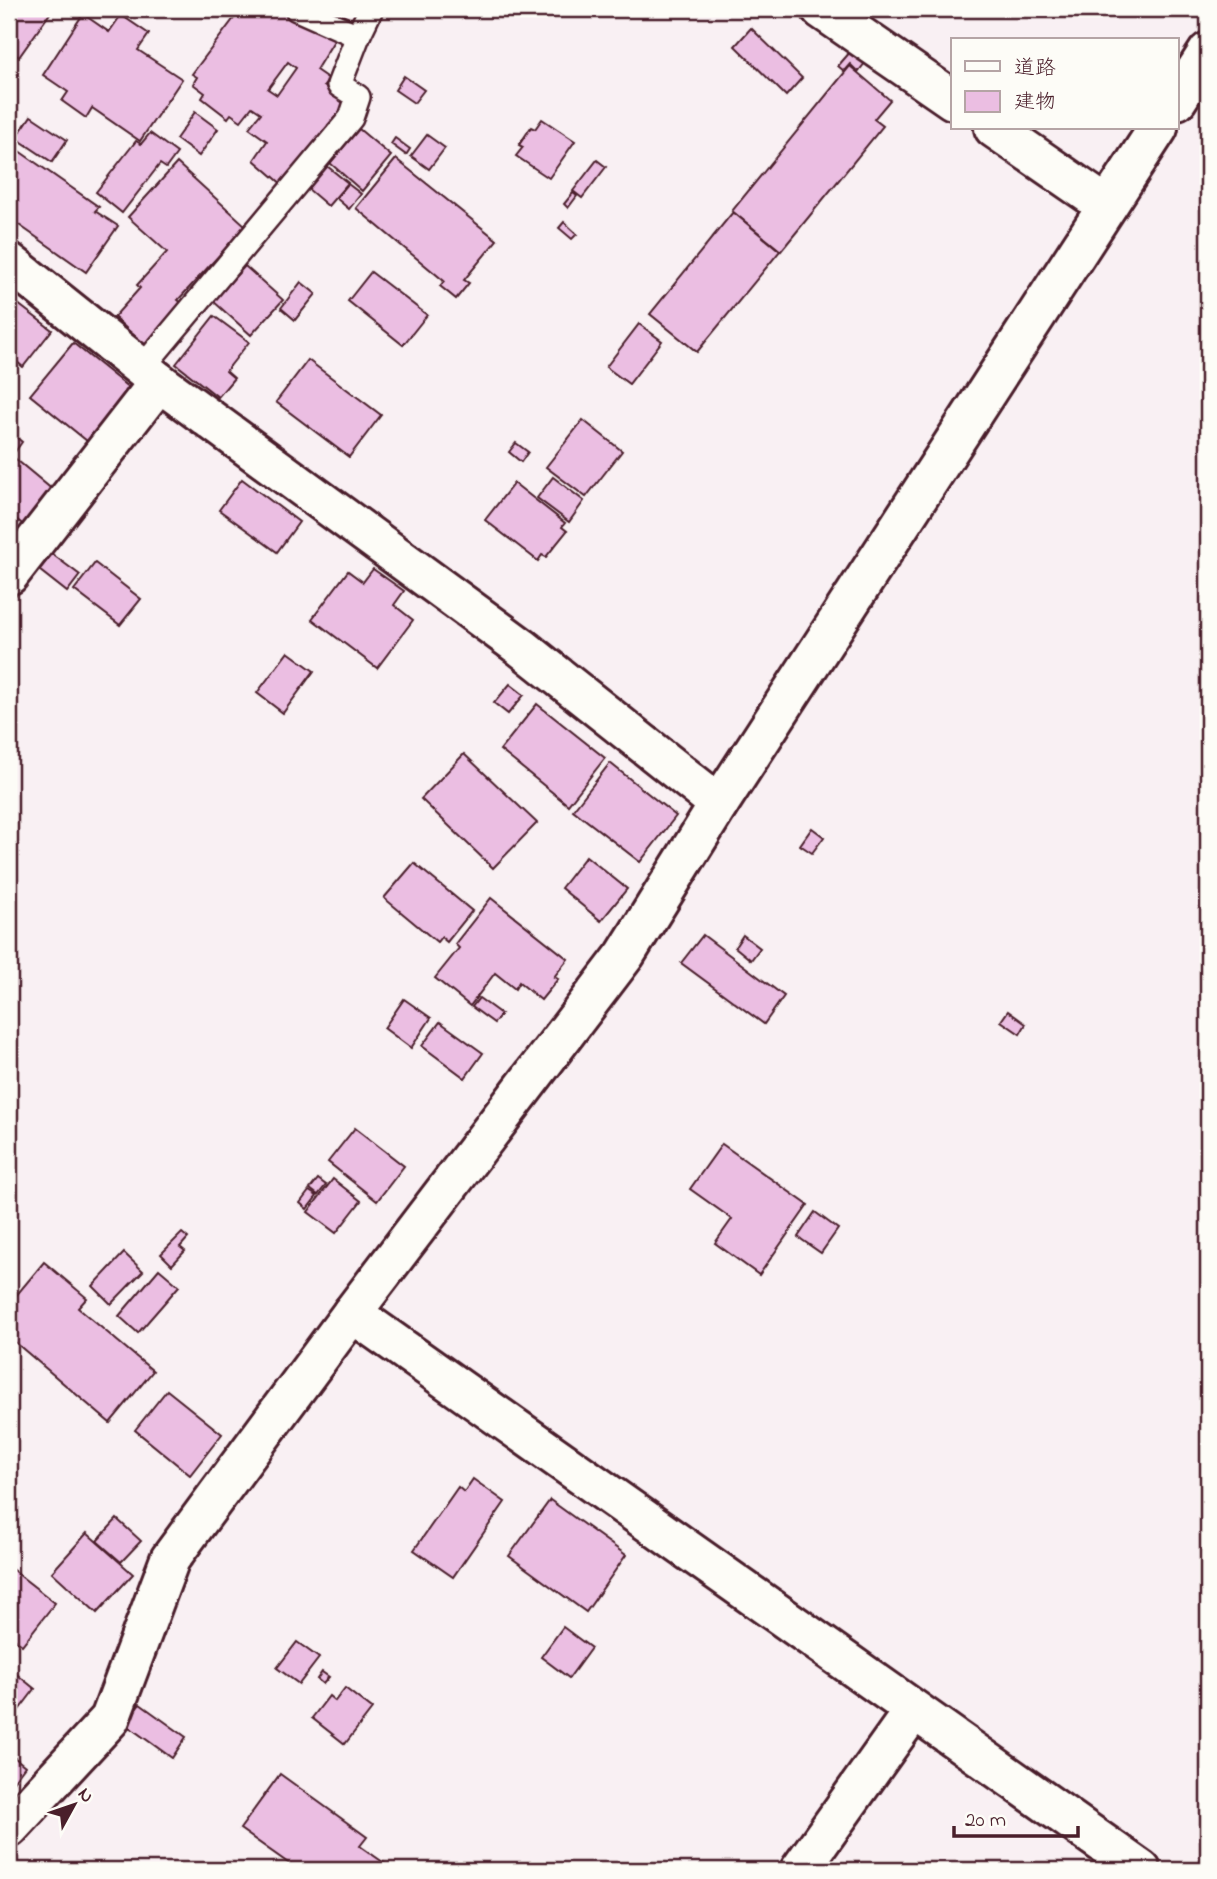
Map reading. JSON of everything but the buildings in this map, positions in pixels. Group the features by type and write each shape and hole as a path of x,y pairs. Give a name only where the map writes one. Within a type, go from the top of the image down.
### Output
{"street":[{"path":"821,9 951,99"},
{"path":"1178,98 1208,52"},
{"path":"997,130 1107,206"},
{"path":"9,1828 110,1719 170,1559 352,1313 625,955 719,804 1157,130"},
{"path":"9,262 151,375 521,647 719,804"},
{"path":"9,575 151,375"},
{"path":"352,1313 1141,1870"},
{"path":"800,1870 913,1711"}],"lane":[{"path":"297,9 358,36"},
{"path":"151,375 351,118 358,97 338,85 371,9"}]}
